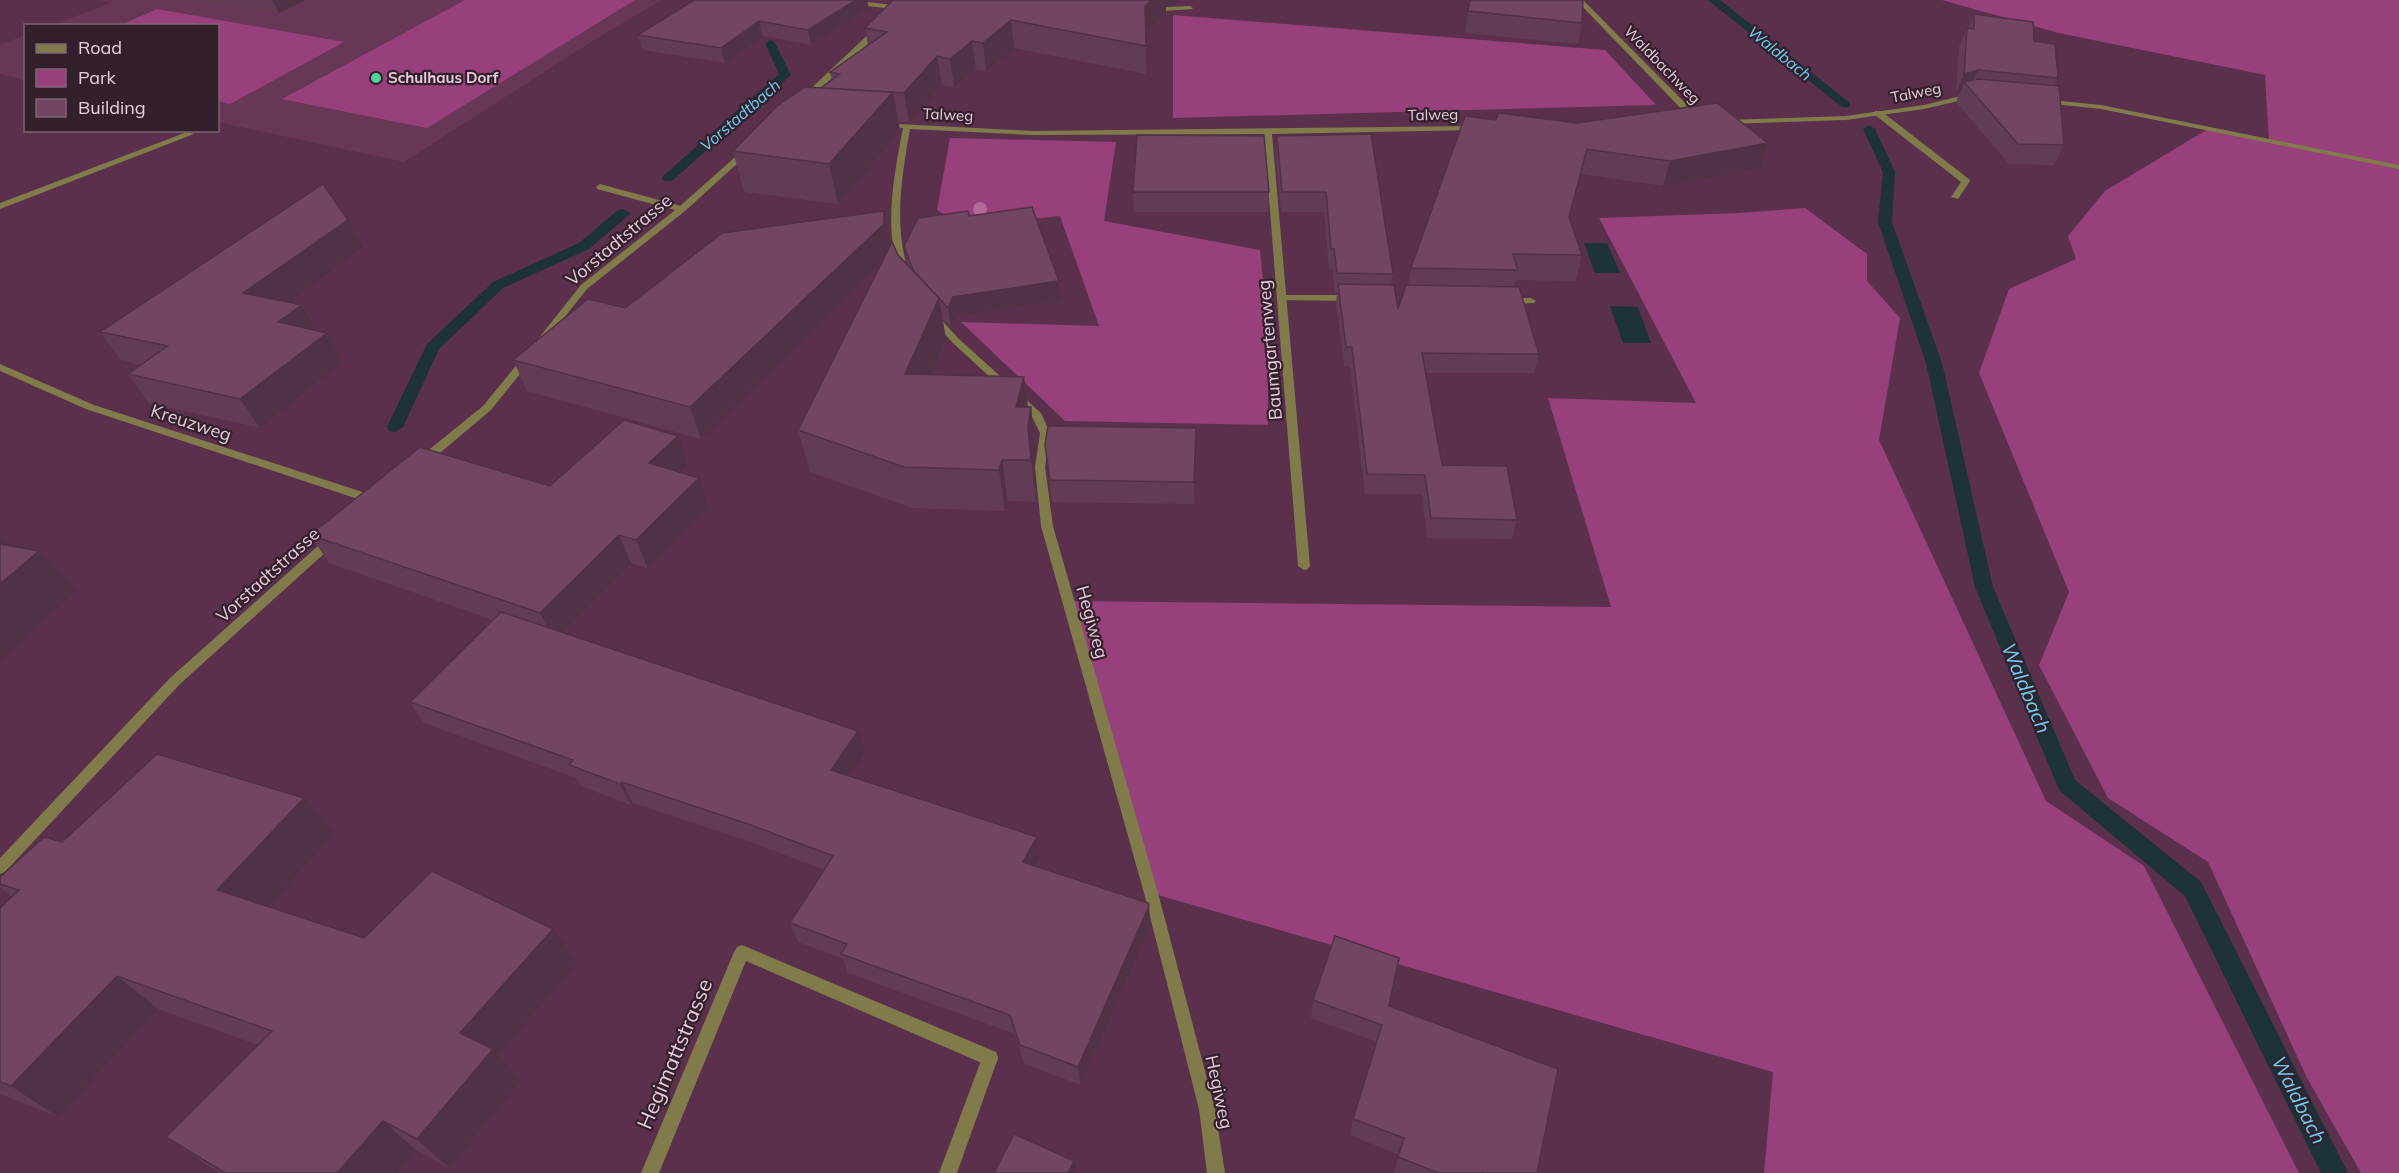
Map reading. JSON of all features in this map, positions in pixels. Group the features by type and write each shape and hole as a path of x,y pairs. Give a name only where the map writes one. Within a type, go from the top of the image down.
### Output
{"street":[{"path":"800,104 896,13 834,0"},
{"name":"Waldbachweg","path":"1580,0 1700,123 1689,123"},
{"path":"1143,9 1155,11 1190,8"},
{"name":"Talweg","path":"1711,123 1846,118 1924,107 1969,94 1980,95"},
{"path":"2035,101 2101,107 2399,167"},
{"path":"1878,113 1966,181 1955,197"},
{"name":"Talweg","path":"875,125 1033,133 1490,128"},
{"path":"907,126 896,188 897,255 907,282"},
{"name":"Baumgartenweg","path":"1268,132 1304,566"},
{"path":"0,206 190,134"},
{"name":"Vorstadtstrasse","path":"418,465 487,408 584,287 682,208 758,142"},
{"path":"600,188 682,208"},
{"path":"1282,298 1365,299"},
{"path":"1495,300 1531,301"},
{"name":"Hegiweg","path":"926,308 956,341 1036,413 1045,433 1040,467 1047,526 1157,915 1207,1109 1216,1173"},
{"name":"Kreuzweg","path":"0,367 90,407 375,501"},
{"name":"Vorstadtstrasse","path":"0,868 175,681 340,532"},
{"name":"Hegimattstrasse","path":"650,1173 742,952 990,1058 948,1173"}],"shaded area":[{"name":"Schulhaus Dorf","path":"100,0 662,0 602,35 404,162 219,122 219,24 56,24 110,3"},
{"path":"24,35 24,80 0,74 0,45"}],"green space":[{"path":"465,0 635,0 427,128 282,99"},
{"path":"1942,0 2399,0 2399,1173 2361,1173 2307,1078 2208,862 2108,798 2039,665 2069,592 1979,373 2009,289 2076,259 2068,236 2105,191 2208,129 2269,141 2265,75 2059,33"},
{"path":"157,9 344,42 230,104 219,101 219,24 123,24"},
{"path":"1173,15 1605,50 1656,105 1173,118"},
{"path":"950,138 1116,142 1104,221 1260,250 1268,331 1268,425 1065,421 961,322 1099,326 1060,216 965,227 937,210"},
{"path":"1805,208 1867,254 1867,281 1900,318 1879,440 2046,801 2144,866 2299,1173 1764,1173 1773,1072 1151,893 1067,601 1611,607 1548,398 1696,403 1599,218"}],"water":[{"path":"1584,243 1607,243 1620,273 1595,273"},
{"path":"1610,306 1638,307 1651,343 1623,343"}],"building":[{"path":"694,0 856,0 808,30 759,21 721,48 638,35"},
{"path":"893,0 1151,0 1145,6 1146,46 1011,20 983,43 972,41 950,59 937,56 904,93 821,88 840,74 830,72 887,32 865,28"},
{"path":"1470,0 1583,0 1582,23 1468,11"},
{"path":"1974,14 2033,22 2034,41 2055,44 2058,78 1978,70 1964,74 1967,28 1974,29"},
{"path":"1978,79 2059,86 2064,145 2018,144 1964,82"},
{"path":"805,87 893,92 829,164 733,151 776,107"},
{"path":"1717,103 1768,143 1670,161 1587,149 1569,217 1582,255 1513,254 1518,270 1411,268 1465,116 1496,120 1499,113 1577,123"},
{"path":"1371,134 1393,274 1337,273 1334,249 1331,249 1326,192 1282,192 1277,136"},
{"path":"1137,135 1264,136 1269,192 1133,192"},
{"path":"323,184 348,220 243,293 302,305 278,322 327,333 240,399 128,374 168,346 100,332"},
{"path":"1032,207 1059,281 953,297 948,308 913,270 904,246 918,218 968,211 969,216"},
{"path":"884,211 884,224 690,407 513,360 588,299 625,308 722,233"},
{"path":"892,242 898,255 939,298 905,374 1024,377 1016,407 1031,407 1028,426 1031,460 1002,460 999,470 904,467 798,430"},
{"path":"1338,284 1394,285 1398,309 1406,285 1519,287 1539,354 1422,353 1442,465 1507,466 1517,520 1431,518 1425,475 1367,474 1352,347 1346,347"},
{"path":"624,420 678,436 649,463 699,478 636,540 619,535 540,613 310,535 420,447 550,486"},
{"path":"1048,426 1196,428 1194,482 1050,480 1045,445"},
{"path":"0,544 39,551 0,584"},
{"path":"501,612 858,731 831,770 1037,837 1023,862 1148,903 1149,906 1078,1067 1020,1045 1010,1015 841,954 847,944 790,923 833,856 748,824 622,782 620,784 569,765 573,760 410,702"},
{"path":"157,754 304,798 217,890 364,938 432,871 553,929 460,1033 493,1049 417,1139 383,1121 337,1173 225,1173 166,1137 272,1031 117,976 11,1086 0,1082 0,908 19,890 0,884 0,877 44,837 62,842"},
{"path":"1335,936 1399,958 1389,1006 1558,1069 1537,1173 1439,1173 1398,1157 1404,1138 1353,1119 1382,1025 1313,1000"},
{"path":"1014,1134 1074,1161 1068,1173 994,1173"}],"waterway":[{"name":"Waldbach","path":"1713,0 1846,105"},
{"name":"Vorstadtbach","path":"668,178 785,75 770,43"},
{"name":"Waldbach","path":"1869,129 1889,172 1885,222 1934,363 1984,587 2067,785 2193,889 2335,1173"},
{"name":"Vorstadtbach","path":"395,427 432,347 498,285 584,246 623,213"}],"place":[{"name":"Schulhaus Dorf","path":"376,78"}]}
